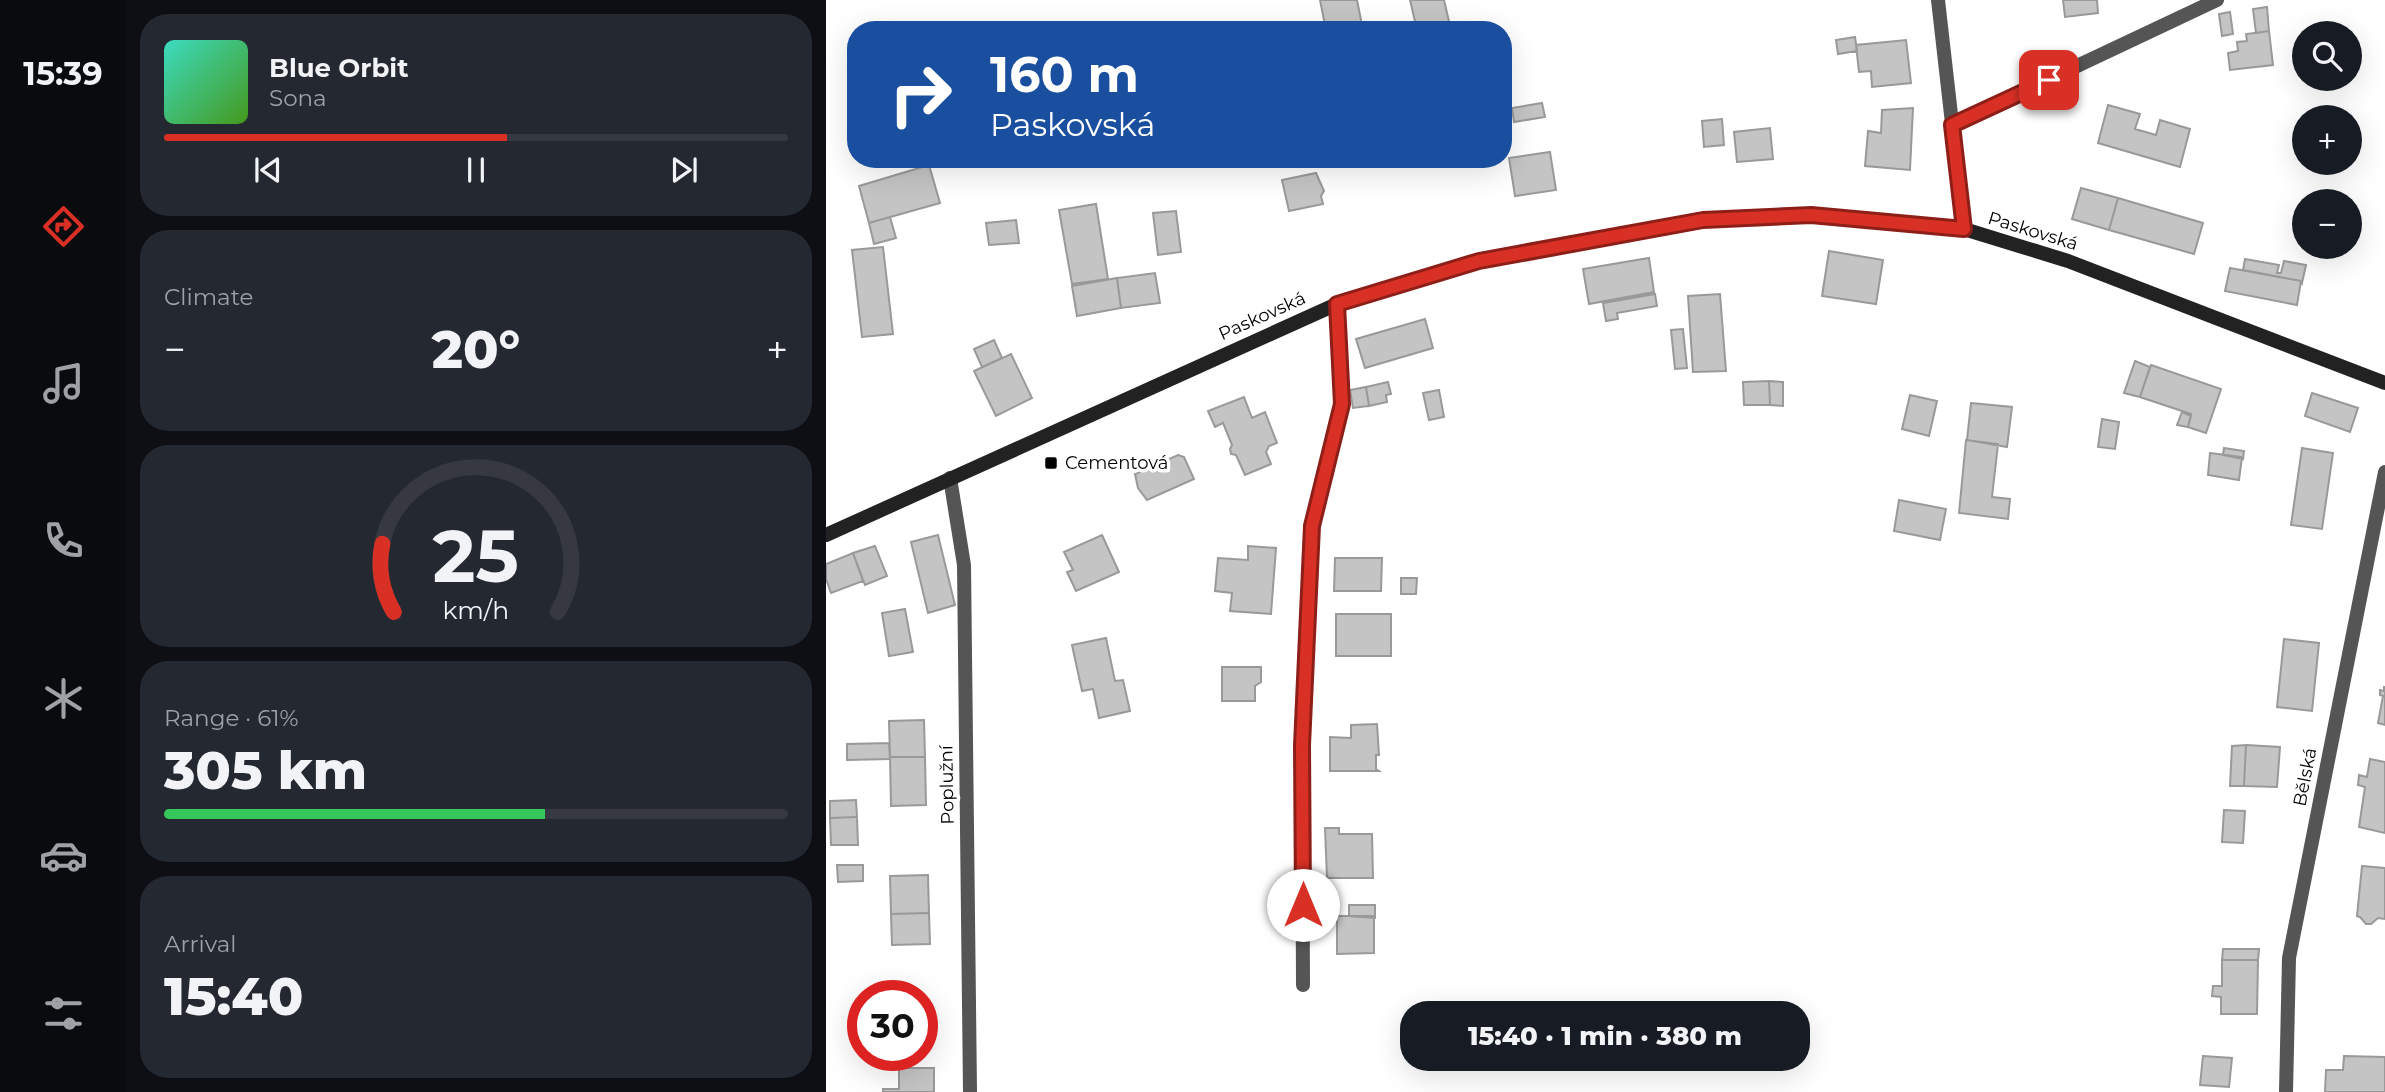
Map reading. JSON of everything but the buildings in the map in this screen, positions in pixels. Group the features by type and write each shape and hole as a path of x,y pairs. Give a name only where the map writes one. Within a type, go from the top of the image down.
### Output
{"street":[{"path":"1938,0 1964,229"},
{"path":"1952,125 2217,0"},
{"name":"Paskovská","path":"826,535 1337,304 1479,261 1703,220 1811,215 1964,229 2068,261 2385,383"},
{"path":"1303,985 1302,745 1312,526 1342,404 1337,304"},
{"name":"Bělská","path":"2286,1092 2289,958 2385,471"},
{"name":"Poplužní","path":"950,478 964,565 970,1092"}],"place":[{"name":"Cementová","path":"1051,463"}],"route":[{"path":"1303,905 1302,745 1312,526 1342,404 1337,304 1479,261 1620,233 1703,220 1811,215 1964,229 1952,125 2049,80"}]}
